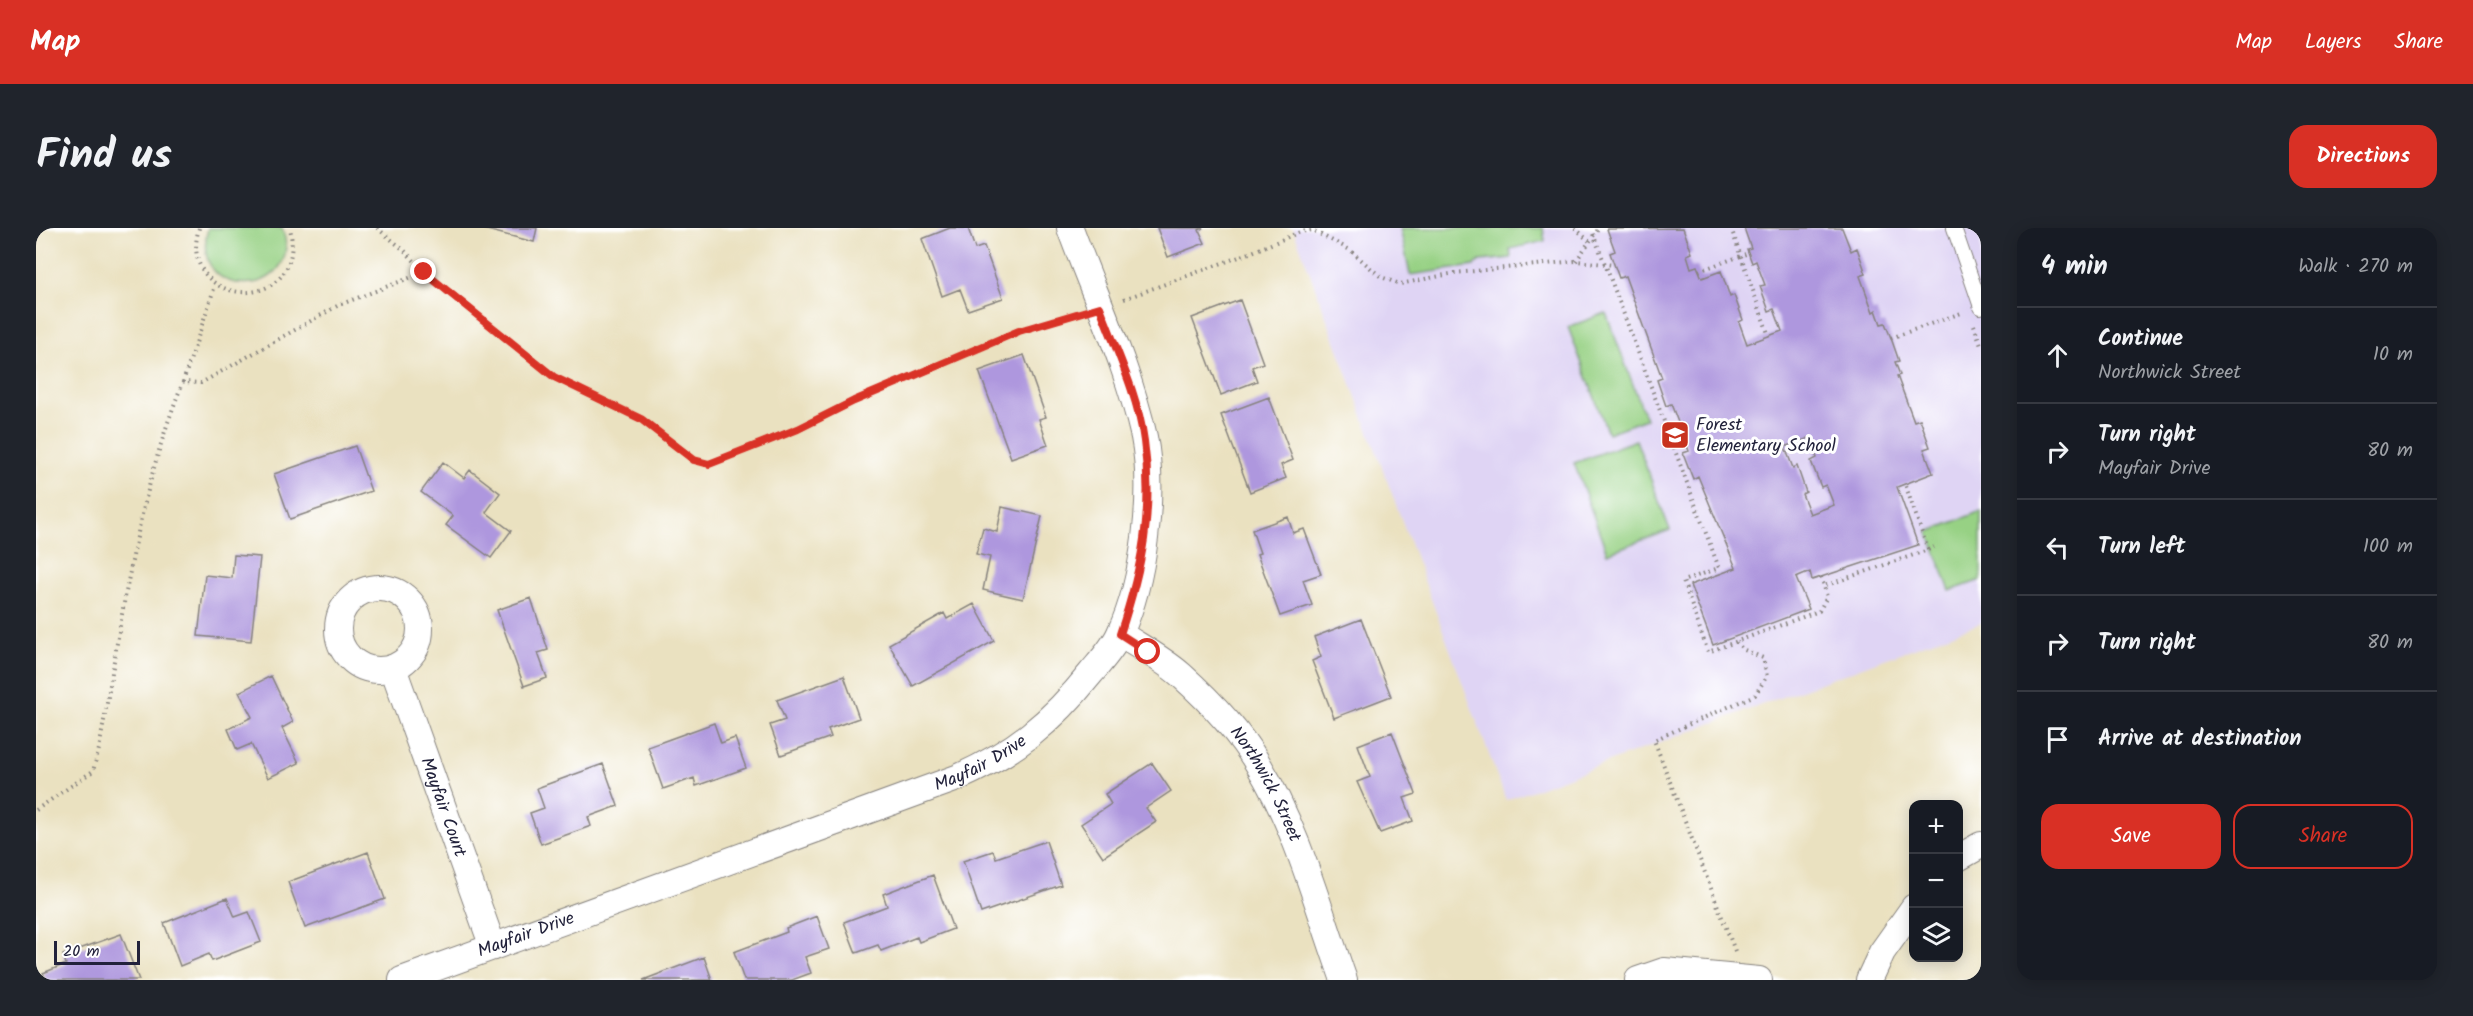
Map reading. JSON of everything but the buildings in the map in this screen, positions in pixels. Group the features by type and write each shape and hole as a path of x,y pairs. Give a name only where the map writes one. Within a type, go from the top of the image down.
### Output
{"street":[{"name":"Mayfair Drive","path":"402,980 979,768 1022,743 1052,718 1074,694 1120,634 1131,602 1146,540 1149,492 1144,440 1132,392 1070,228"},
{"name":"Northwick Street","path":"1120,634 1179,673 1229,723 1258,763 1275,794 1293,836 1344,980"},
{"name":"Mayfair Court","path":"393,668 493,947"},
{"path":"1963,856 1981,845"},
{"path":"1869,980 1882,952 1913,908"},
{"path":"1638,980 1664,971 1749,979"}],"lane":[{"path":"1954,228 1981,307"}],"path":[{"path":"199,228 197,253 202,267 215,286 240,293 256,291 271,285 283,274 291,260 293,243 290,228"},
{"path":"377,228 404,250 424,272 554,377 641,419 694,460 709,464 798,429 854,401 1019,331 1100,307 1247,254 1300,232 1312,230 1350,250 1381,277 1400,284 1455,273 1576,261 1614,265"},
{"path":"1575,228 1589,241"},
{"path":"1576,261 1599,228"},
{"path":"1731,228 1769,336"},
{"path":"1593,234 1719,568 1683,581 1708,652 1819,611 1827,597 1821,577"},
{"path":"1699,271 1749,253"},
{"path":"183,382 201,383 339,305 424,272"},
{"path":"36,810 93,771 99,749 130,573 165,428 215,286"},
{"path":"1891,338 1981,307"},
{"path":"1905,484 1928,550"},
{"path":"1824,586 1934,547"},
{"path":"1737,642 1742,649 1762,658 1766,667 1767,676 1755,695 1654,740 1738,960 1749,979"}],"shaded area":[{"name":"Forest Elementary School","path":"1293,228 1981,228 1981,623 1506,800"}],"green space":[{"path":"208,228 282,228 285,251 278,268 264,279 247,284 229,281 214,271 206,254"},
{"path":"1400,228 1543,228 1545,241 1510,249 1511,258 1480,261 1474,266 1410,275"},
{"path":"1606,313 1646,419 1608,433 1568,327"},
{"path":"1636,440 1670,530 1607,553 1574,463"},
{"path":"1981,511 1981,580 1950,591 1928,532"}],"place":[{"name":"Forest Elementary School","path":"1675,435"}],"route":[{"path":"424,272 554,377 641,419 701,464 709,464 798,429 854,401 1019,331 1100,307 1132,392 1144,440 1149,492 1146,540 1131,602 1120,634 1148,652"}]}
